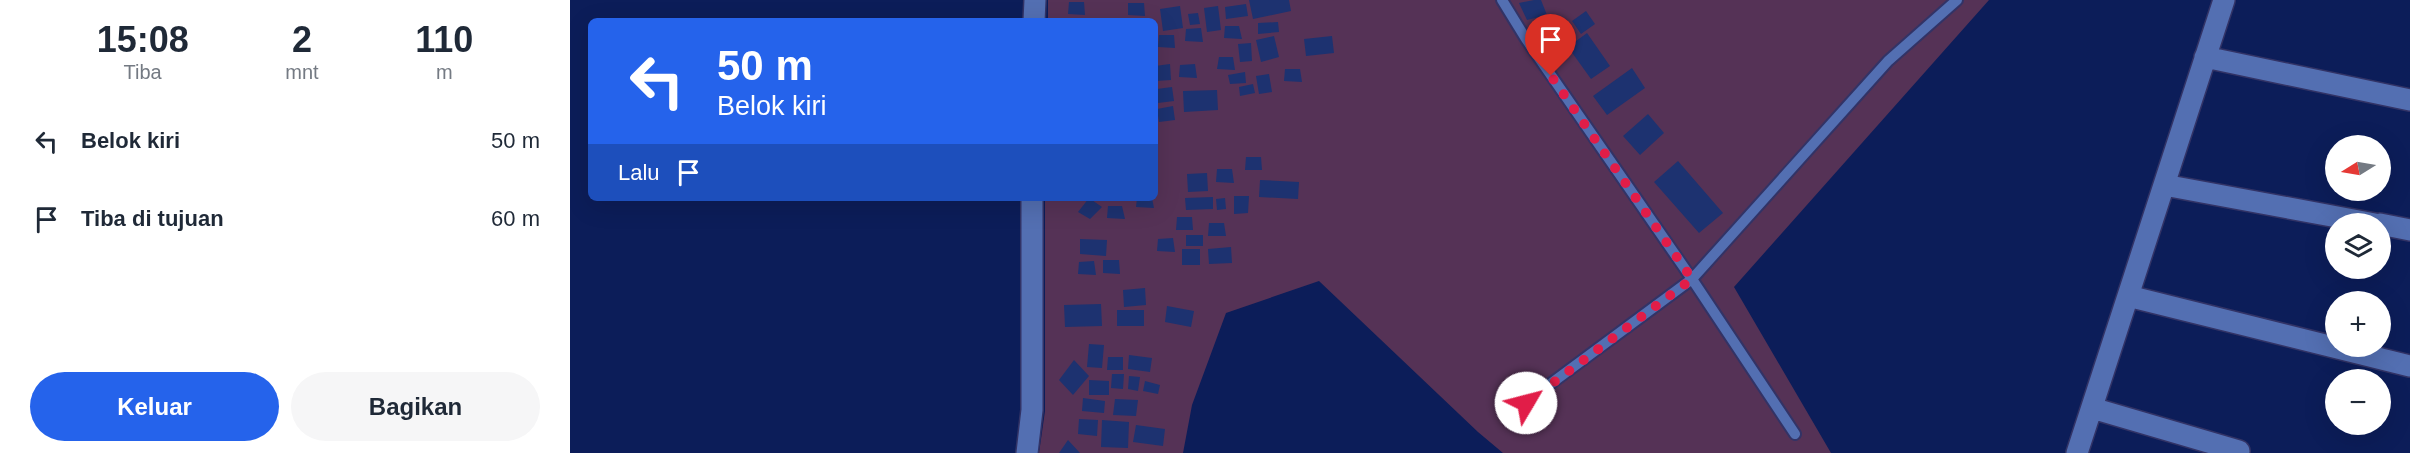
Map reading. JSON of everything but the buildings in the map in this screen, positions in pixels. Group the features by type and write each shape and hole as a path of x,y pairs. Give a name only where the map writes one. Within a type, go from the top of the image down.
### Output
{"street":[{"path":"1034,18 1035,0"},
{"path":"2077,453 2224,0"},
{"path":"2205,57 2410,100"},
{"path":"2164,185 2325,215"},
{"path":"1027,453 1032,410 1032,201"},
{"path":"2391,226 2410,230"},
{"path":"2128,296 2410,366"},
{"path":"2092,408 2242,452"}],"lane":[{"path":"1502,0 1526,39 1692,279 1795,434"},
{"path":"1507,416 1692,279 1888,61 1957,0"}],"shaded area":[{"path":"1048,0 1989,0 1734,287 1831,453 1503,453 1319,281 1226,313 1192,405 1183,453 1039,453 1045,411 1045,201 1158,201 1158,18 1048,18"}],"route":[{"path":"1526,403 1692,279 1551,76"}]}
